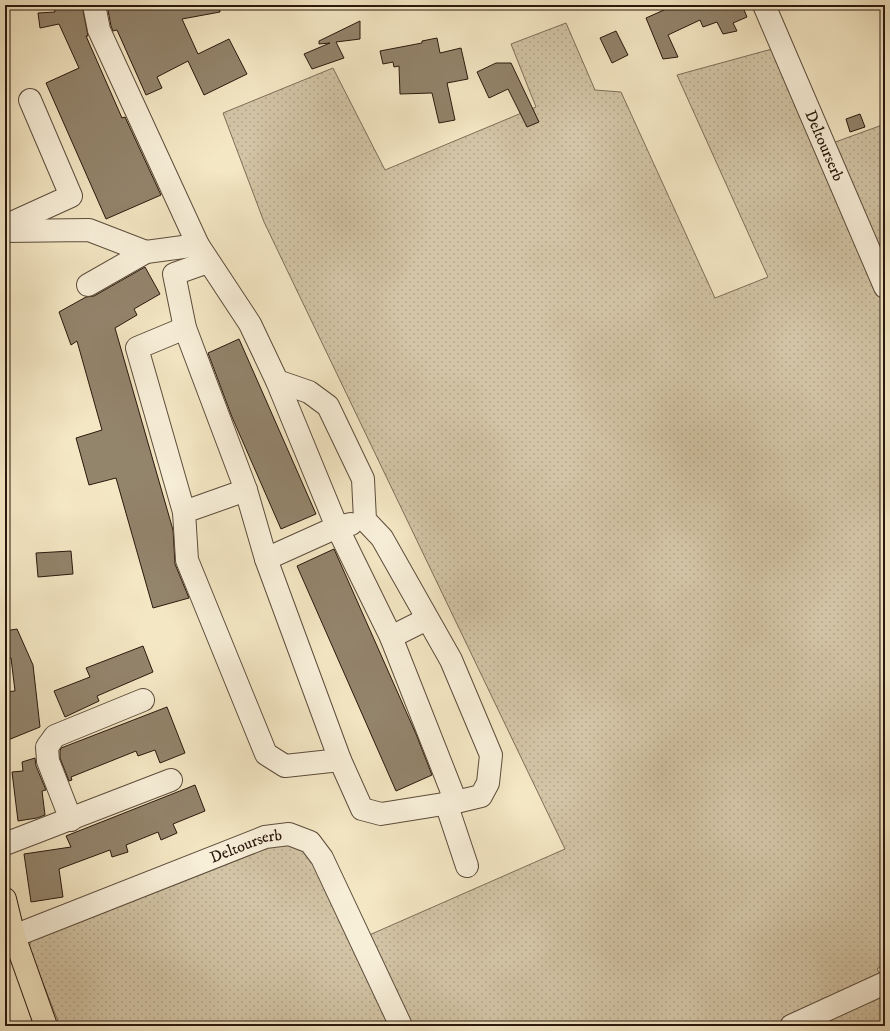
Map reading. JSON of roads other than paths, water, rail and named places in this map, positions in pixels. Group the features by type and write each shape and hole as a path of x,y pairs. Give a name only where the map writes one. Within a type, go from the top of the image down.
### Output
{"main road":[{"path":"6,910 46,1026"}],"street":[{"path":"94,5 99,30 203,254 250,324 277,381 337,527 390,637 451,803 467,866"},
{"name":"Deltourserb","path":"764,5 885,286"},
{"path":"5,226 71,196 30,100"},
{"path":"5,231 89,230 146,252 203,254"},
{"path":"88,285 146,252"},
{"path":"203,254 174,274 185,328 246,490 266,559 340,760 362,809 381,814 451,803 481,796 488,783 491,755 451,660 382,538 365,520 363,479 328,406 309,392 277,381"},
{"path":"185,328 137,348 184,512 187,560 266,754 285,766 340,760"},
{"path":"184,512 246,490"},
{"path":"266,559 337,527 365,520"},
{"path":"390,637 427,619"},
{"path":"71,820 48,761 47,747 55,736 143,700"},
{"path":"5,844 71,820 171,780"},
{"name":"Deltourserb","path":"14,936 265,837 289,834 310,842 322,858 401,1026"},
{"path":"791,1026 885,983"}]}
